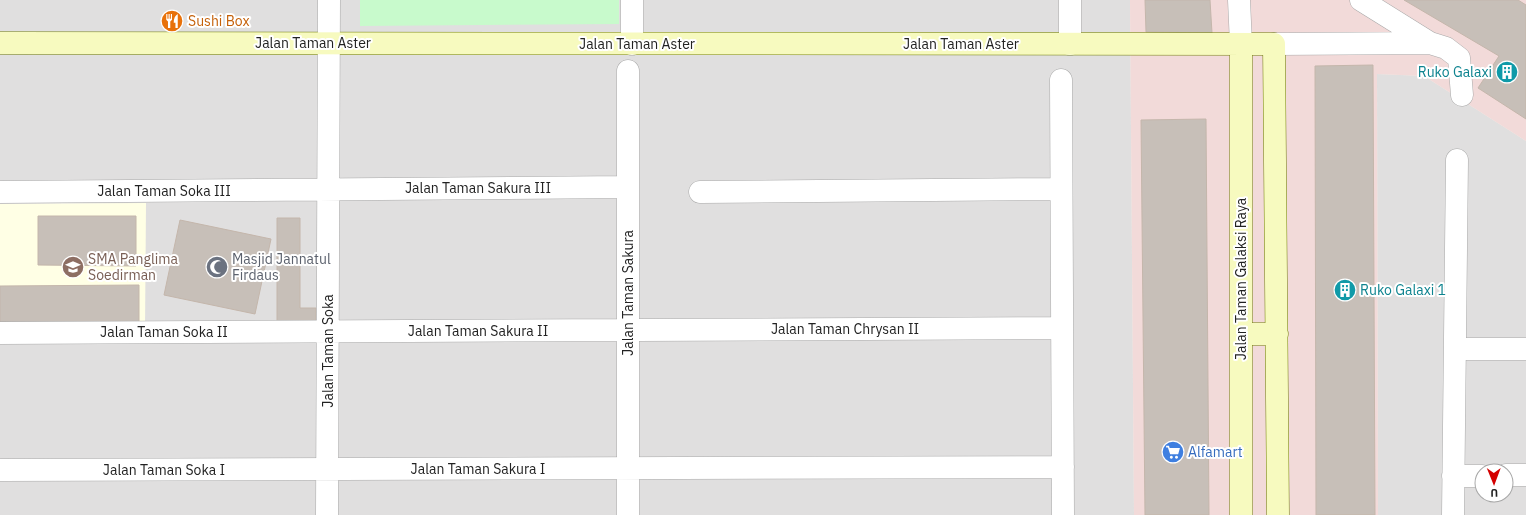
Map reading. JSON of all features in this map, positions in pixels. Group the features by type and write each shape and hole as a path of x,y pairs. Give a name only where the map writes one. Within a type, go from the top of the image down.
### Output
{"main road":[{"name":"Jalan Taman Aster","path":"0,43 1274,44"},
{"name":"Jalan Taman Galaksi Raya","path":"1241,44 1241,515"},
{"path":"1274,44 1278,515"},
{"path":"1241,334 1277,334"}],"street":[{"name":"Jalan Taman Soka","path":"327,515 329,0"},
{"path":"632,0 632,44"},
{"path":"1070,0 1070,44"},
{"path":"1239,0 1241,44"},
{"path":"1361,0 1430,43 1446,48 1459,58 1462,95"},
{"path":"1274,44 1430,43"},
{"name":"Jalan Taman Sakura","path":"628,70 628,515"},
{"path":"1061,80 1063,515"},
{"path":"1453,515 1457,160"},
{"name":"Jalan Taman Sakura III","path":"328,190 628,187"},
{"path":"700,192 1062,189"},
{"name":"Jalan Taman Soka III","path":"0,192 328,190"},
{"name":"Jalan Taman Chrysan II","path":"628,330 1062,328"},
{"name":"Jalan Taman Sakura II","path":"328,331 628,330"},
{"name":"Jalan Taman Soka II","path":"0,333 328,331"},
{"path":"1455,349 1526,349"},
{"name":"Jalan Taman Sakura I","path":"328,470 1063,467"},
{"name":"Jalan Taman Soka I","path":"0,470 328,470"},
{"path":"1514,476 1526,475"},
{"path":"1453,476 1474,476"}],"shaded area":[{"path":"0,0 1130,0 1134,515 0,515"},
{"path":"1130,0 1526,0 1526,141 1424,76 1377,74 1378,515 1134,515"},
{"path":"1377,74 1424,76 1526,141 1526,515 1378,515"},
{"name":"SMA Panglima Soedirman","path":"146,203 145,330 0,331 0,204"}],"green space":[{"path":"360,0 619,0 619,24 360,26"}],"building":[{"path":"1145,0 1210,0 1212,33 1146,32"},
{"name":"Ruko Galaxi","path":"1404,0 1518,0 1526,5 1526,119 1478,88 1499,56"},
{"name":"Ruko Galaxi 1","path":"1373,65 1375,515 1316,515 1315,66"},
{"path":"1206,119 1209,515 1145,515 1141,120"},
{"path":"38,216 136,216 136,266 38,265"},
{"path":"277,218 300,218 300,308 316,308 316,325 277,325"},
{"name":"Masjid Jannatul Firdaus","path":"180,220 271,239 255,314 164,295"},
{"path":"139,285 139,327 0,328 0,286"}],"place":[{"name":"Sushi Box","path":"172,21"},
{"name":"Ruko Galaxi","path":"1507,72"},
{"name":"SMA Panglima Soedirman","path":"73,267"},
{"name":"Masjid Jannatul Firdaus","path":"217,267"},
{"name":"Ruko Galaxi 1","path":"1345,290"},
{"name":"Alfamart","path":"1173,452"}]}
